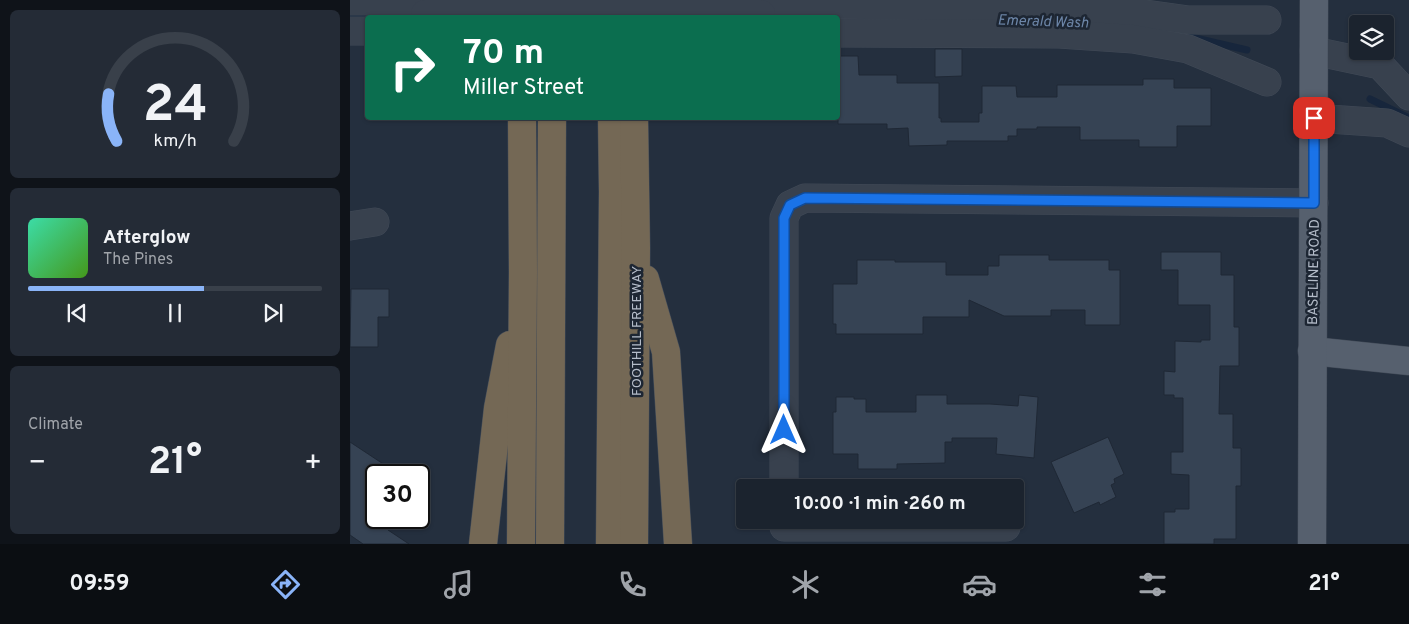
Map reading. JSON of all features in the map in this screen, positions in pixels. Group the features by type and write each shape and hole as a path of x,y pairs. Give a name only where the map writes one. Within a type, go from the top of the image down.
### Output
{"highway":[{"path":"521,0 521,15"},
{"path":"552,0 552,15"},
{"path":"610,0 611,15"},
{"path":"632,0 633,15"},
{"path":"521,544 522,120"},
{"path":"550,544 552,120"},
{"path":"610,544 614,192 612,120"},
{"name":"FOOTHILL FREEWAY","path":"634,120 636,248 634,544"},
{"path":"636,248 666,352 678,544"},
{"path":"483,544 498,408 523,272"}],"main road":[{"name":"BASELINE ROAD","path":"1312,544 1314,0"},
{"path":"1312,351 1409,362"}],"street":[{"path":"350,1 382,1 418,15"},
{"path":"768,15 801,4 1065,8 1123,11 1189,20 1267,20"},
{"path":"350,31 365,31"},
{"path":"840,33 1059,34 1133,39 1188,49 1267,82"},
{"path":"1314,50 1380,64 1409,96"},
{"path":"1314,118 1387,123 1409,133"},
{"path":"784,479 784,218 790,205 805,198 1314,203"},
{"path":"784,530 858,529"}],"building":[{"path":"935,49 962,49 962,76 935,77"},
{"path":"840,56 858,56 859,75 897,75 897,83 939,83 939,118 941,118 941,122 979,122 979,113 982,113 982,86 1016,86 1017,97 1057,97 1057,85 1143,85 1143,79 1174,79 1174,88 1211,88 1211,126 1177,126 1177,147 1139,147 1139,140 1080,140 1080,127 1017,129 1017,136 1008,136 1008,141 947,141 947,145 909,146 908,128 887,129 887,124 838,124 838,120 840,120"},
{"path":"1161,252 1221,252 1221,275 1234,275 1234,327 1239,327 1239,366 1220,366 1219,414 1233,414 1233,448 1241,448 1241,486 1236,486 1236,539 1214,539 1214,544 1164,544 1164,512 1175,512 1175,509 1189,509 1189,475 1171,474 1171,452 1183,452 1183,398 1174,398 1174,395 1164,395 1164,371 1175,372 1175,341 1201,342 1201,340 1210,340 1210,305 1178,305 1178,270 1161,270"},
{"path":"999,255 1049,255 1049,260 1109,260 1109,270 1120,270 1120,325 1085,325 1085,310 1051,310 1051,316 1004,316 969,300 969,317 923,317 923,334 836,334 836,324 833,324 833,284 857,284 857,260 946,262 946,275 988,275 988,266 999,266"},
{"path":"351,289 389,289 389,317 378,317 378,347 350,347"},
{"path":"916,395 947,395 947,404 1018,406 1019,395 1038,397 1034,458 996,454 997,438 952,438 952,442 945,442 945,463 897,464 897,469 858,469 858,454 833,454 833,412 836,412 836,397 866,399 866,412 916,412"},
{"path":"1108,437 1124,474 1114,479 1115,483 1111,485 1116,497 1100,505 1099,502 1074,513 1051,462"},
{"path":"350,442 383,464 365,464 365,529 389,529 409,544 363,544 350,535"}],"waterway":[{"name":"Emerald Wash","path":"350,17 365,18"},
{"name":"Emerald Wash","path":"1191,37 1247,50"},
{"name":"Emerald Wash","path":"1370,99 1409,118"}],"route":[{"path":"784,430 784,218 790,205 805,198 1314,203 1314,118"}]}
